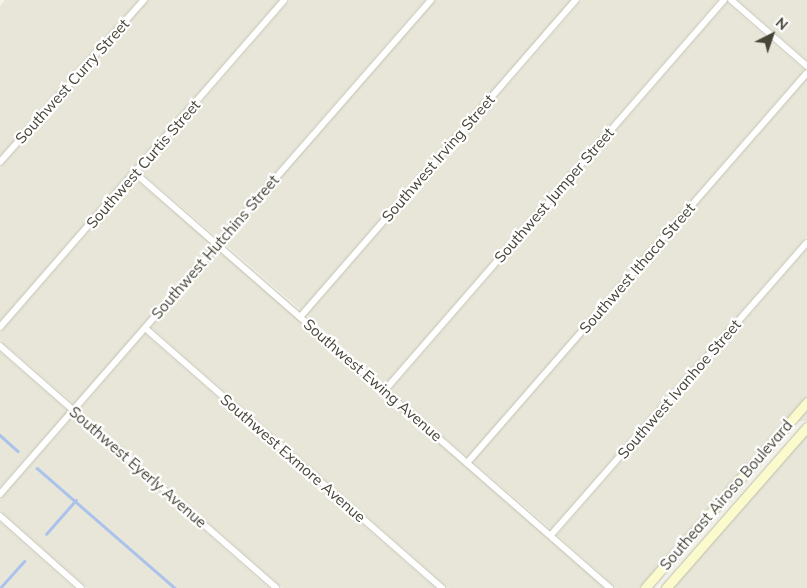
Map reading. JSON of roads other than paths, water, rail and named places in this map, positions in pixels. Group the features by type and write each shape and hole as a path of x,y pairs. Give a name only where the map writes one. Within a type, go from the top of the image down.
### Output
{"main road":[{"name":"Southeast Airoso Boulevard","path":"645,588 807,402"},
{"name":"Southeast Airoso Boulevard","path":"666,588 807,427"}],"street":[{"name":"Southwest Curry Street","path":"0,162 144,0"},
{"name":"Southwest Curtis Street","path":"0,327 284,0"},
{"name":"Southwest Hutchins Street","path":"0,494 431,0"},
{"name":"Southwest Irving Street","path":"301,316 576,0"},
{"name":"Southwest Jumper Street","path":"385,390 724,0"},
{"path":"730,0 807,66"},
{"name":"Southwest Ithaca Street","path":"467,463 807,73"},
{"name":"Southwest Ewing Avenue","path":"135,173 301,316 610,588"},
{"name":"Southwest Ivanhoe Street","path":"551,536 807,243"},
{"name":"Southwest Exmore Avenue","path":"145,328 442,588"},
{"name":"Southwest Eyerly Avenue","path":"0,346 276,588"},
{"path":"0,516 80,588"}],"waterway":[{"path":"0,435 18,451"},
{"path":"37,468 175,588"},
{"path":"46,534 76,500"},
{"path":"0,588 24,561"}]}
